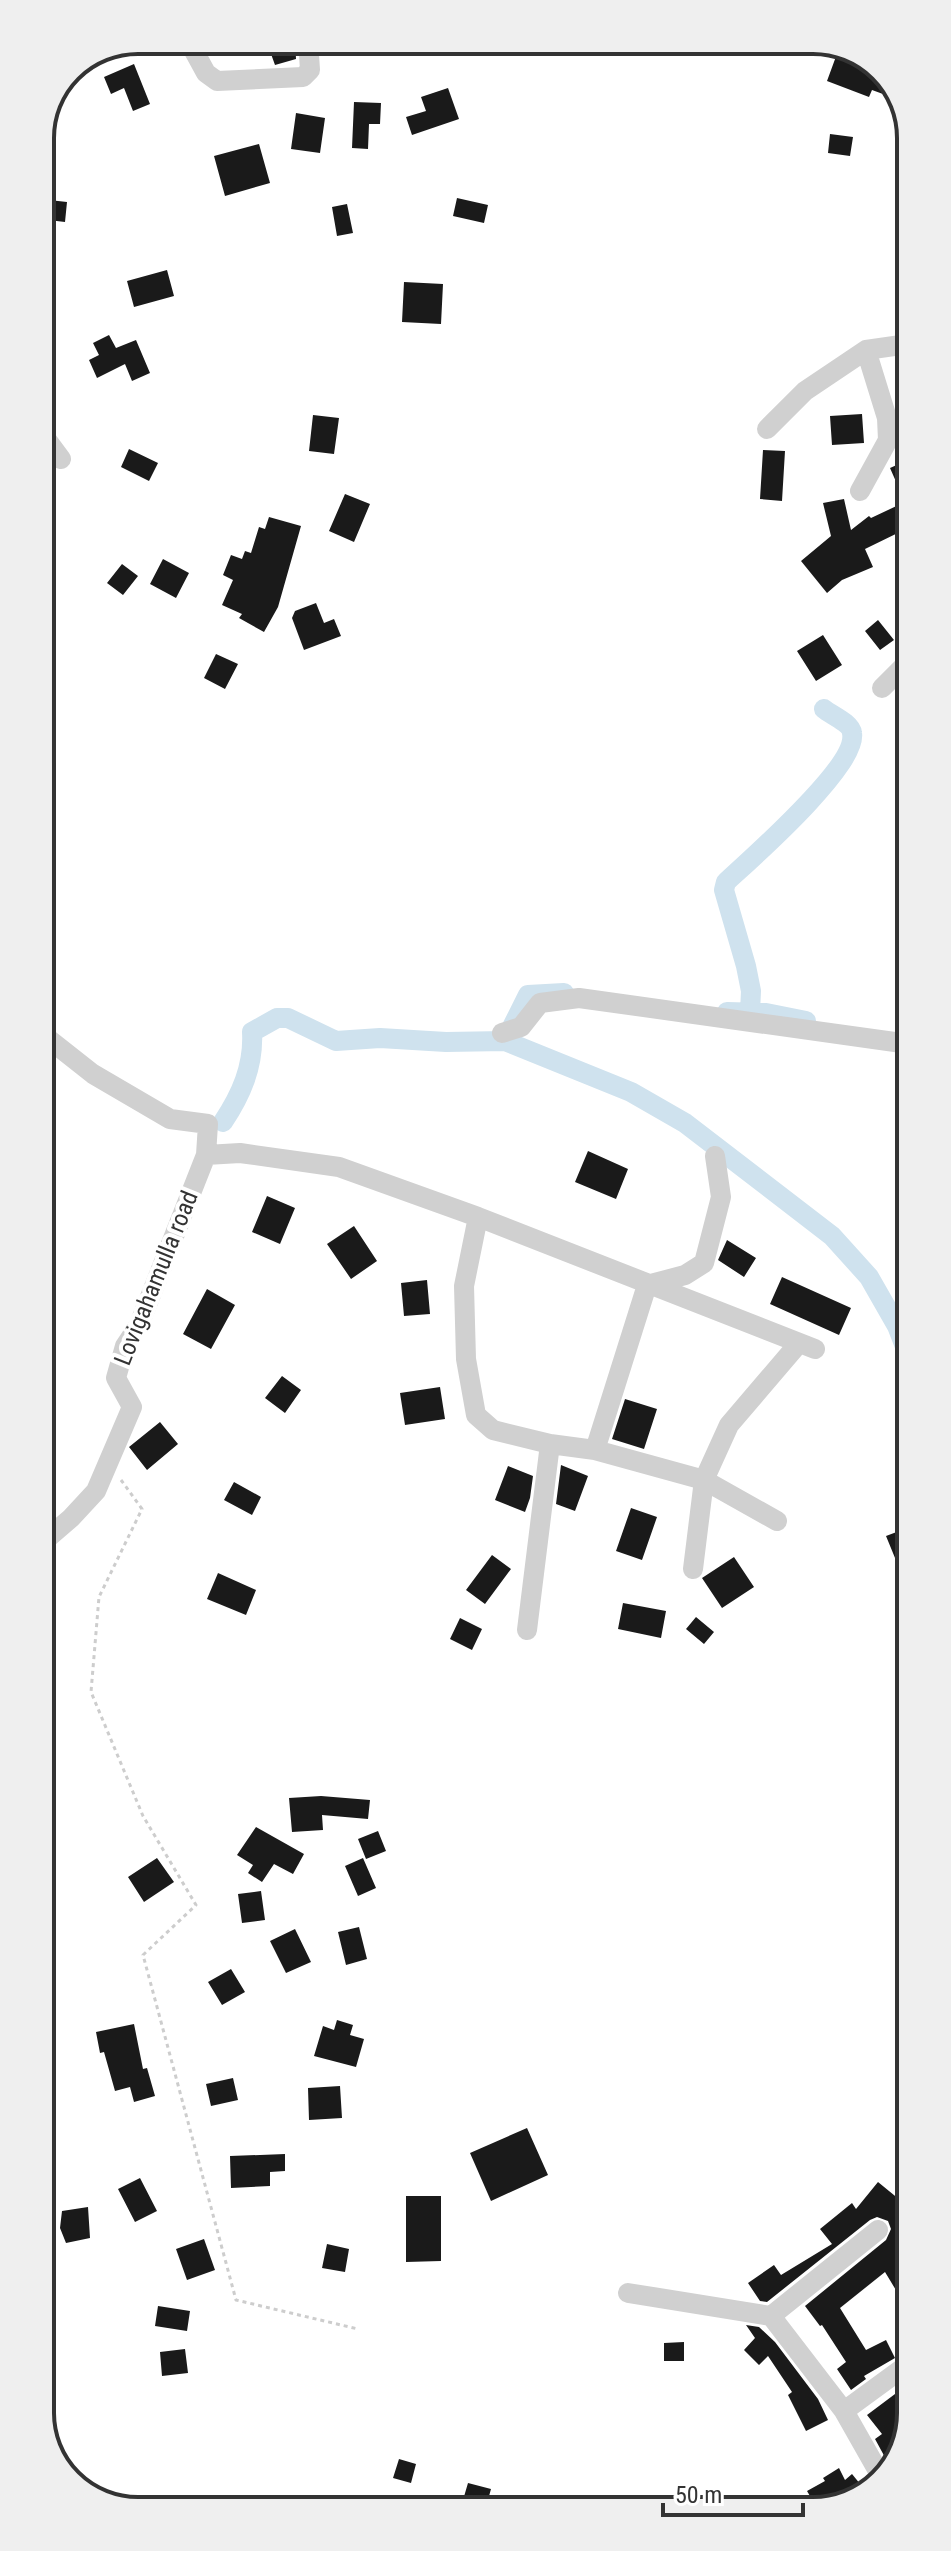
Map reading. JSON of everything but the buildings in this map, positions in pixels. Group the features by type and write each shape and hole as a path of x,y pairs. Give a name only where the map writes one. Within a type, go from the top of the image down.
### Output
{"street":[{"path":"196,54 206,73 217,81 303,77 310,70 309,54"},
{"path":"767,429 805,391 866,350 897,346"},
{"path":"860,491 888,440 887,418 866,350"},
{"path":"54,450 61,459"},
{"path":"882,688 897,673"},
{"path":"512,1030 540,1003 579,998 897,1042"},
{"name":"Lovigahamulla road","path":"54,1043 93,1074 170,1119 208,1124 206,1155 139,1325 125,1346 116,1378 132,1407 96,1491 54,1533"},
{"path":"206,1155 240,1153 339,1167 478,1217 807,1346 729,1425 704,1480 693,1569"},
{"path":"647,1285 685,1275 704,1263 721,1197 715,1156"},
{"path":"478,1217 464,1286 466,1359 476,1415 493,1430 550,1444 595,1450 704,1480 777,1521"},
{"path":"595,1450 647,1285"},
{"path":"527,1630 550,1444"},
{"path":"771,2316 878,2230"},
{"path":"628,2293 771,2316 844,2411 876,2468"},
{"path":"844,2411 897,2372"}],"path":[{"path":"109,1464 142,1509 99,1597 91,1692 143,1816 196,1905 143,1955 236,2300 358,2329"}],"waterway":[{"path":"750,1012 751,991 746,966 724,890 726,882 801,811 838,767 849,748 851,729 824,709"},
{"path":"507,1037 528,995 564,993"},
{"path":"727,1012 766,1013 806,1021"},
{"path":"223,1122 245,1080 251,1057 252,1032 277,1018 288,1018 336,1041 380,1038 446,1042 505,1041 631,1092 685,1123 832,1236 869,1277 897,1326"}]}
